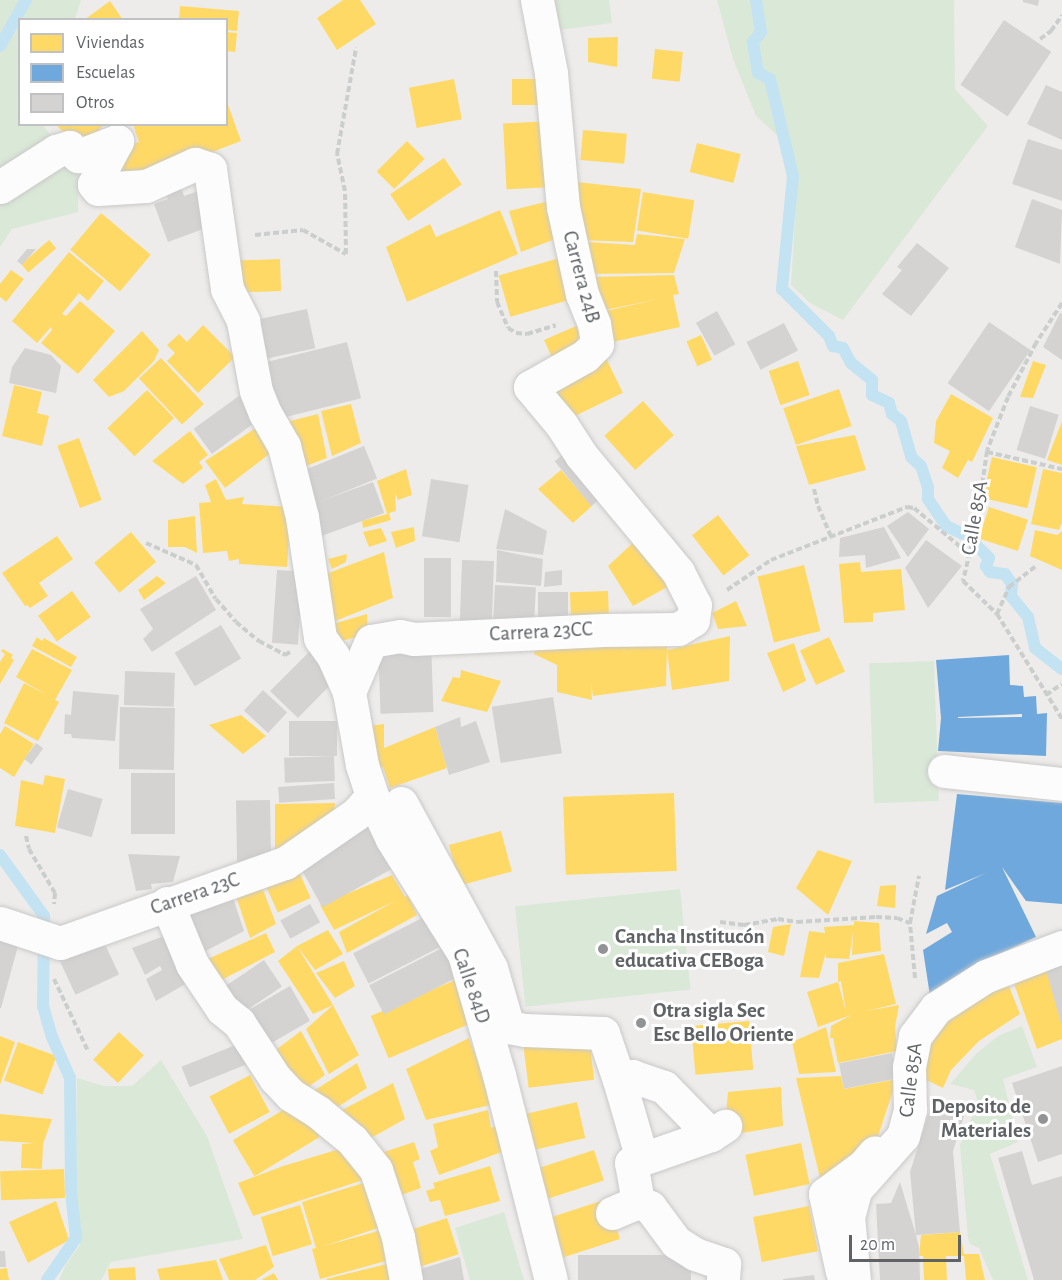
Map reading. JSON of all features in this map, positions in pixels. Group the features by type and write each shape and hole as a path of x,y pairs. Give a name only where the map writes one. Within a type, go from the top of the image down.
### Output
{"street":[{"name":"Carrera 24B","path":"537,0 550,73 563,207 582,294 594,324 597,344 585,356 530,387 561,424 594,471 678,572 695,605"},
{"path":"0,187 57,151 69,147 78,156 117,141 94,184 98,189 146,186 195,164 210,169 227,289 243,321 256,391 265,413 284,446 302,517 318,630"},
{"name":"Carrera 23CC","path":"349,692 372,641 400,636 414,639 604,630 678,629 693,620 695,605"},
{"name":"Calle 84D","path":"318,630 349,692 362,765 386,799 392,839 464,954 499,1075 551,1280"},
{"path":"944,771 1062,784"},
{"path":"386,799 491,968 508,1027 525,1030 603,1033 642,1159"},
{"name":"Carrera 23C","path":"60,943 167,903 285,863 356,814 386,799"},
{"path":"167,903 192,964 222,1009 239,1023 275,1078 291,1095 318,1112 352,1140 376,1170 398,1237 406,1280"},
{"path":"9,927 60,943"},
{"path":"844,1280 825,1194 863,1166 898,1125 904,1052 913,1016 925,1000 981,970 1062,936"},
{"name":"Calle 85A","path":"854,1280 848,1217 855,1190 903,1136 910,1109 909,1067 915,1036 936,1008 986,976 1062,947"},
{"path":"619,1080 632,1076 664,1087 718,1130 631,1163 625,1207 650,1207 676,1242 695,1254 724,1264 723,1280"}],"path":[{"path":"1040,39 1051,32 1062,15"},
{"path":"220,243 235,235 303,230 346,254 345,191 337,154 356,48"},
{"path":"495,271 497,302 508,328 516,333 527,334 567,320 594,324"},
{"name":"Calle 85A","path":"1062,303 1036,343 1008,397 987,452 963,580 997,615 1062,719"},
{"path":"987,452 1062,469"},
{"path":"814,489 831,536"},
{"path":"695,605 717,598 771,560 907,507 914,508 969,554"},
{"path":"146,543 196,565 216,599 236,622 259,641 285,655 300,647 318,630"},
{"path":"997,615 1009,588 1036,566"},
{"path":"1048,694 1062,684"},
{"path":"26,836 29,849 55,893 53,913 60,943 48,962 88,1051"},
{"path":"918,1009 910,923 919,876"},
{"path":"720,922 744,925 778,919 808,922 876,917 897,918 910,923"}],"green space":[{"path":"0,0 81,0 75,18 18,18 18,126 44,126 78,174 78,212 12,229 0,247"},
{"path":"548,0 609,0 612,23 552,31"},
{"path":"717,0 954,0 955,89 988,126 843,320 810,303 791,285 797,187 791,148 756,116 733,59"},
{"path":"934,661 939,801 874,803 869,663"},
{"name":"Cancha Institucón educativa CEBoga","path":"680,889 691,989 525,1007 515,906"},
{"path":"1022,1026 1037,1067 1003,1079 1018,1142 990,1154 1028,1280 993,1280 979,1248 970,1244 968,1238 960,1145 978,1102 974,1090 950,1084 975,1055 998,1036"},
{"path":"161,1060 207,1136 243,1239 111,1262 101,1280 59,1280 66,1264 80,1245 76,1182 77,1078 104,1086 132,1086"},
{"path":"504,1212 524,1280 470,1280 455,1228"}],"building: Viviendas":[{"path":"343,0 360,0 376,24 337,50 317,18"},
{"path":"110,1 122,18 87,18"},
{"path":"180,6 239,11 237,31 228,30 228,18 179,18"},
{"path":"228,32 237,33 235,52 228,51"},
{"path":"618,37 617,67 588,62 588,38"},
{"path":"655,49 683,52 680,82 652,79"},
{"path":"454,79 462,119 417,128 409,88"},
{"path":"512,79 546,79 546,105 512,105"},
{"path":"228,105 241,141 126,185 113,151 139,142 134,126 228,126"},
{"path":"550,121 553,187 507,189 503,123"},
{"path":"59,126 102,126 82,149"},
{"path":"583,130 627,134 624,164 580,160"},
{"path":"407,141 425,159 394,189 377,171"},
{"path":"697,143 741,154 733,183 690,172"},
{"path":"444,158 462,185 408,221 390,194"},
{"path":"567,181 641,189 633,242 579,240"},
{"path":"643,192 694,200 688,239 637,231"},
{"path":"557,199 566,235 521,252 509,211"},
{"path":"500,210 518,254 407,302 386,247 430,224 436,237"},
{"path":"101,213 151,255 120,292 70,250"},
{"path":"637,234 685,239 674,273 587,274 587,242 635,245"},
{"path":"49,240 56,248 28,273 21,264"},
{"path":"69,252 104,281 88,301 79,293 62,314 66,316 80,301 115,331 78,374 41,343 52,330 51,327 37,343 12,321"},
{"path":"563,257 575,298 510,317 499,275"},
{"path":"280,259 281,291 231,293 230,261"},
{"path":"11,270 24,279 6,302 0,297 0,284"},
{"path":"674,275 679,294 673,295 680,327 608,343 601,312 659,299 600,311 593,277"},
{"path":"203,325 235,357 198,393 167,361 175,353 167,345 179,334 187,342"},
{"path":"576,326 584,345 554,362 544,340"},
{"path":"142,331 159,350 154,361 124,391 109,397 93,380"},
{"path":"701,335 712,360 697,366 686,342"},
{"path":"604,354 623,393 570,419 551,380"},
{"path":"161,358 204,404 182,425 139,378"},
{"path":"798,361 810,395 780,405 769,371"},
{"path":"1033,361 1046,365 1033,398 1020,397"},
{"path":"14,385 42,392 37,413 49,416 42,446 2,436"},
{"path":"839,389 852,426 796,445 783,408"},
{"path":"147,390 174,418 135,456 107,428"},
{"path":"951,394 993,418 972,462 968,460 958,478 942,468 950,451 934,443 936,421"},
{"path":"643,401 674,435 635,470 604,436"},
{"path":"351,404 361,443 332,456 321,411"},
{"path":"318,414 327,458 295,470 282,423"},
{"path":"1062,421 1062,465 1047,460"},
{"path":"262,424 277,448 225,488 205,461"},
{"path":"190,431 208,455 199,462 203,468 183,484 152,461"},
{"path":"855,435 866,470 809,485 796,446"},
{"path":"79,438 102,500 80,508 57,446"},
{"path":"992,457 1037,467 1027,508 983,498"},
{"path":"406,469 412,495 398,500 395,493 396,511 389,513 391,520 363,528 362,521 387,514 377,481"},
{"path":"1043,469 1062,473 1062,522 1059,530 1031,524"},
{"path":"561,470 592,506 573,523 538,489"},
{"path":"216,479 226,500 244,497 242,504 291,507 287,567 239,564 239,559 229,561 227,551 203,553 199,503 211,502 205,485"},
{"path":"989,507 1028,520 1018,551 979,538"},
{"path":"718,515 749,555 723,576 692,535"},
{"path":"195,516 197,553 185,547 168,547 168,520"},
{"path":"414,527 415,541 396,548 391,532"},
{"path":"381,528 387,541 369,547 363,532"},
{"path":"1035,530 1057,535 1062,531 1062,570 1030,556"},
{"path":"131,532 156,562 119,593 94,563"},
{"path":"57,536 73,559 39,583 48,596 30,608 25,606 2,573"},
{"path":"636,540 671,585 633,606 608,566"},
{"path":"384,552 393,598 325,625 318,577"},
{"path":"347,554 346,562 332,569 328,559"},
{"path":"860,562 861,572 901,569 905,610 873,613 873,622 844,623 839,564"},
{"path":"804,565 820,631 774,643 757,577"},
{"path":"157,576 166,583 144,600 138,590"},
{"path":"72,591 91,617 57,642 38,616"},
{"path":"608,591 609,623 571,624 570,592"},
{"path":"736,601 747,626 718,629 712,613"},
{"path":"367,614 368,634 330,644 326,626"},
{"path":"730,636 729,681 672,690 667,650"},
{"path":"37,637 42,641 44,638 77,657 71,667 32,646"},
{"path":"829,637 845,671 816,685 800,651"},
{"path":"617,641 667,646 666,686 593,696 591,683 592,700 557,692 557,665 534,654 536,643"},
{"path":"794,643 806,681 783,692 767,653"},
{"path":"3,649 13,655 11,658 14,660 0,684 0,662 5,654 1,651"},
{"path":"32,649 72,670 55,700 59,702 38,741 4,723 24,683 47,695 16,677"},
{"path":"461,670 501,681 487,712 441,701 453,677 460,678"},
{"path":"241,715 266,736 243,754 209,725"},
{"path":"384,724 384,748 435,727 447,768 390,788 383,767 371,771 362,727"},
{"path":"5,726 34,744 14,777 0,768 0,734"},
{"path":"45,775 65,779 55,833 15,826 21,780 43,785"},
{"path":"674,793 677,871 566,875 563,797"},
{"path":"335,803 334,821 275,855 275,804"},
{"path":"501,831 512,872 460,886 449,845"},
{"path":"818,850 852,861 828,915 796,888"},
{"path":"296,865 311,898 278,913 263,880"},
{"path":"392,875 405,897 408,895 417,915 347,953 339,932 395,901 334,930 320,905"},
{"path":"896,885 895,908 877,906 880,886"},
{"path":"262,887 276,924 250,938 236,896"},
{"path":"854,921 879,923 881,951 852,955 853,932 849,959 826,958 826,952 819,978 800,977 809,931 825,933 824,927 854,925"},
{"path":"791,924 784,956 768,952 773,927"},
{"path":"328,930 343,954 315,970 297,946"},
{"path":"266,933 275,952 214,984 201,962"},
{"path":"297,946 333,1005 313,1014 278,961"},
{"path":"884,954 896,1004 866,1011 899,1005 895,1027 897,1051 838,1063 833,1038 830,1038 831,1026 851,1015 818,1027 807,992 838,982 838,963","holes":["841,981 846,1012 838,982"]},
{"path":"1062,960 1062,1039 1037,1049 1012,978"},
{"path":"344,961 355,986 335,998 316,973"},
{"path":"460,978 478,1020 389,1058 371,1016"},
{"path":"1007,981 1020,1014 979,1041 951,1070 943,1088 916,1075 923,1043 954,1012"},
{"path":"333,1005 359,1055 329,1074 306,1029"},
{"path":"749,1021 753,1070 695,1075 691,1026"},
{"path":"826,1027 836,1072 799,1074 792,1042"},
{"path":"301,1031 325,1075 300,1093 269,1055"},
{"path":"119,1032 144,1055 118,1083 93,1060"},
{"path":"0,1036 15,1042 0,1085"},
{"path":"469,1038 481,1071 499,1103 426,1120 406,1069"},
{"path":"589,1038 594,1080 529,1088 523,1046"},
{"path":"18,1042 57,1056 43,1095 4,1081"},
{"path":"357,1063 367,1088 330,1112 312,1092"},
{"path":"250,1075 270,1112 229,1134 209,1097"},
{"path":"841,1076 844,1089 897,1079 878,1136 864,1142 853,1159 820,1178 796,1078"},
{"path":"393,1083 405,1119 362,1143 342,1110"},
{"path":"781,1087 783,1126 724,1136 728,1092"},
{"path":"298,1101 320,1137 254,1176 233,1140"},
{"path":"577,1102 585,1138 534,1150 525,1114"},
{"path":"488,1110 491,1128 504,1123 510,1149 439,1175 430,1151 438,1147 433,1124"},
{"path":"0,1114 52,1119 43,1144 42,1169 21,1168 22,1144 34,1143 0,1141"},
{"path":"414,1142 420,1159 413,1162 421,1188 390,1199 375,1155"},
{"path":"801,1143 810,1184 754,1196 745,1155"},
{"path":"353,1145 366,1179 253,1216 238,1183 283,1166"},
{"path":"594,1150 604,1180 548,1199 538,1168"},
{"path":"490,1166 500,1201 445,1216 440,1200 430,1202 426,1191 435,1188 433,1183"},
{"path":"64,1169 65,1198 1,1200 0,1171"},
{"path":"373,1180 387,1225 324,1246 389,1228 397,1258 320,1279 312,1249 316,1248 302,1202"},
{"path":"607,1199 620,1239 564,1257 551,1217"},
{"path":"56,1201 69,1240 28,1263 9,1222"},
{"path":"300,1205 312,1244 273,1256 261,1217"},
{"path":"809,1206 818,1251 762,1262 753,1217"},
{"path":"447,1218 459,1254 415,1268 403,1232"},
{"path":"960,1232 964,1254 979,1254 985,1280 966,1280 964,1256 946,1256 947,1280 924,1280 923,1256 919,1256 921,1235"},
{"path":"266,1245 274,1267 255,1280 229,1280 219,1259"},
{"path":"216,1260 223,1280 160,1280 157,1269"},
{"path":"395,1262 399,1280 326,1279"},
{"path":"135,1267 136,1280 109,1280 108,1269"},
{"path":"7,1268 9,1280 0,1280 0,1269"},
{"path":"274,1273 278,1280 261,1280"}],"building: Escuelas":[{"path":"1009,655 1010,685 1023,686 1024,697 1036,696 1037,714 1047,713 1046,756 938,751 941,718 936,660","holes":["1022,714 1022,717 958,718"]},
{"path":"957,794 1062,803 1062,904 1026,901 1002,867 1036,937 969,968 930,996 923,950 952,932 947,923 926,934 937,896 986,873 945,890"}],"building: Otros":[{"path":"1023,0 1039,0 1038,6 1023,2"},
{"path":"1004,20 1051,52 1008,117 960,85"},
{"path":"1046,85 1062,92 1062,140 1027,124"},
{"path":"1028,139 1062,150 1062,201 1012,184"},
{"path":"181,187 184,196 201,190 214,225 168,242 154,204 168,199 165,193"},
{"path":"1032,199 1062,210 1060,264 1015,247"},
{"path":"917,243 949,268 911,316 882,294 902,270 897,267"},
{"path":"27,249 36,249 22,265 17,261"},
{"path":"307,309 315,348 258,360 249,321"},
{"path":"717,311 735,344 714,356 696,323"},
{"path":"1060,313 1062,314 1062,360 1043,347"},
{"path":"989,322 1030,350 989,411 948,383"},
{"path":"784,323 798,351 761,370 747,342"},
{"path":"347,342 361,398 275,420 261,364"},
{"path":"25,348 51,355 61,366 56,393 9,383 12,367"},
{"path":"243,393 261,418 212,454 194,429"},
{"path":"1030,406 1059,415 1045,459 1017,450"},
{"path":"364,446 377,478 310,505 297,473"},
{"path":"571,448 608,493 591,506 555,461"},
{"path":"431,479 469,485 459,542 422,536"},
{"path":"373,482 384,513 314,539 303,508"},
{"path":"505,509 547,531 543,555 496,549"},
{"path":"908,512 929,529 908,557 887,526"},
{"path":"884,527 901,558 866,568 865,555 839,557 840,538"},
{"path":"926,540 962,566 928,608 905,568"},
{"path":"497,550 543,559 541,586 496,582"},
{"path":"424,558 451,558 451,617 424,617"},
{"path":"462,560 494,561 492,622 460,621"},
{"path":"277,570 303,572 298,645 272,643"},
{"path":"562,570 562,585 544,587 545,572"},
{"path":"196,576 216,610 152,652 143,639 153,629 140,609"},
{"path":"495,585 536,587 534,625 493,623"},
{"path":"538,592 568,592 568,626 538,626"},
{"path":"221,625 241,658 195,686 175,653"},
{"path":"431,641 433,712 381,714 378,643"},
{"path":"317,644 337,678 298,718 270,691"},
{"path":"125,671 175,673 174,707 124,705"},
{"path":"263,690 287,713 268,733 244,710"},
{"path":"73,691 119,695 115,741 72,738 71,734 64,734 65,714 71,715"},
{"path":"553,697 562,753 501,763 492,707"},
{"path":"120,707 175,708 174,770 119,769"},
{"path":"460,717 461,727 476,721 490,762 449,775 435,727"},
{"path":"289,721 337,721 337,756 289,756"},
{"path":"36,743 43,748 32,764 24,759"},
{"path":"334,756 335,781 285,783 284,758"},
{"path":"131,773 175,773 175,834 131,834"},
{"path":"334,783 335,799 279,803 278,787"},
{"path":"68,789 103,799 92,837 57,827"},
{"path":"270,800 271,862 237,863 236,801"},
{"path":"366,825 391,870 323,907 298,863"},
{"path":"128,854 180,856 173,882 151,884 152,889 136,891"},
{"path":"231,892 244,931 198,955 180,913"},
{"path":"310,904 320,922 290,939 280,920"},
{"path":"428,915 443,945 369,983 353,953"},
{"path":"175,932 194,979 156,1001 146,979 162,970 160,966 145,975 132,948"},
{"path":"103,940 119,974 76,995 59,960"},
{"path":"0,941 18,946 1,1008 0,1008"},
{"path":"444,947 459,976 384,1015 369,985"},
{"path":"264,960 282,987 236,1017 218,991"},
{"path":"1062,961 1062,1023 1061,1023 1045,967"},
{"path":"290,986 310,1021 260,1050 240,1015"},
{"path":"238,1044 246,1064 190,1087 181,1067"},
{"path":"892,1053 897,1079 844,1089 839,1063"},
{"name":"Deposito de Materiales","path":"1062,1066 1062,1154 1038,1162 1012,1083"},
{"path":"931,1106 964,1116 953,1151 960,1232 916,1235 910,1172"},
{"name":"Deposito de Materiales","path":"1022,1151 1032,1185 1062,1176 1062,1280 1034,1280 998,1158"},
{"path":"900,1182 919,1247 920,1280 880,1280 876,1204 891,1203"},
{"path":"0,1251 5,1251 6,1267 0,1267"},
{"path":"578,1255 691,1255 691,1280 578,1280"},
{"path":"460,1257 464,1280 416,1280 414,1271"},
{"path":"814,1275 815,1280 783,1280 783,1279"}],"waterway":[{"path":"0,46 26,0"},
{"path":"756,0 761,32 753,42 758,73 770,79 793,176 782,289 829,336 833,346 843,348 851,363 872,380 872,395 889,403 892,414 901,421 911,457 921,466 928,488 928,499 946,526 965,535"},
{"path":"974,543 989,558 986,566 990,572 1005,574 1012,584 1011,596 1028,617 1035,648 1062,669"},
{"path":"0,855 44,916 43,1006 52,1037 70,1078 71,1192 76,1238 47,1280"}],"place":[{"name":"Cancha Institucón educativa CEBoga","path":"603,949"},
{"name":"Otra sigla Sec Esc Bello Oriente","path":"641,1023"},
{"name":"Deposito de Materiales","path":"1043,1119"}]}
